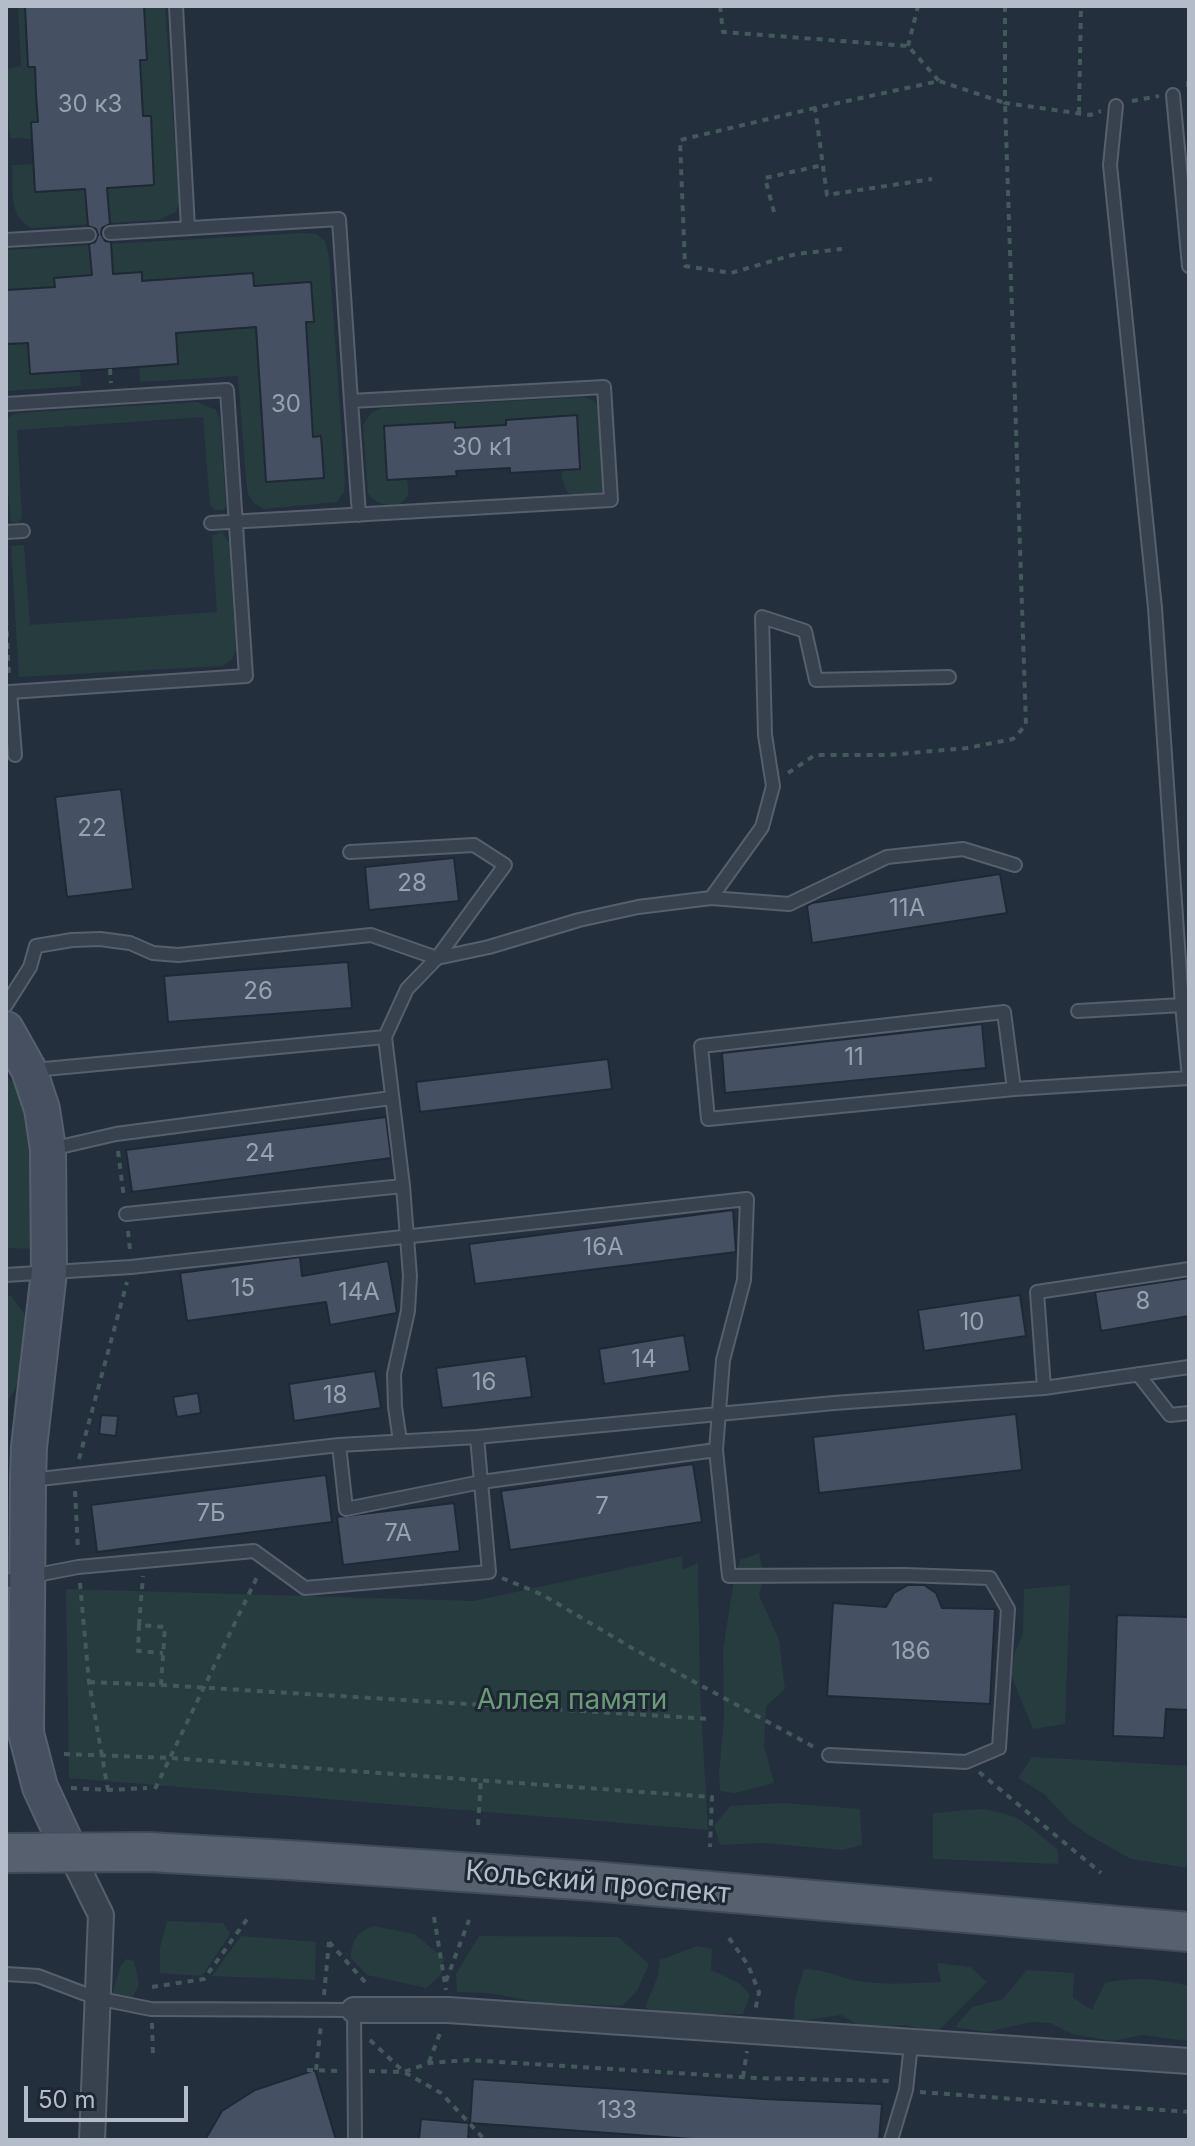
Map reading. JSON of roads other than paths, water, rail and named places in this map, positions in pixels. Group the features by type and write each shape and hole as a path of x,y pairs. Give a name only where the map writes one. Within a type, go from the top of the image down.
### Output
{"main road":[{"path":"14,1048 42,1109 48,1149 49,1272 25,1457 16,1579 26,1733 40,1787 71,1854"},
{"name":"Кольский проспект","path":"6,1853 149,1852 592,1881 1189,1932"}],"street":[{"path":"71,1854 101,1915 92,2140"},
{"path":"354,2010 448,2010 1189,2061"}],"lane":[{"path":"176,6 188,228"},
{"path":"1173,95 1189,266"},
{"path":"1014,1089 1004,1012 701,1046 708,1119 1014,1089 1189,1078 1155,608 1110,165 1116,106"},
{"path":"110,233 339,219 359,515"},
{"path":"6,240 89,235"},
{"path":"211,523 611,500 604,387 351,401"},
{"path":"6,404 227,390 246,676 10,692 15,755"},
{"path":"6,532 23,531"},
{"path":"711,898 762,827 773,783 765,735 762,617 805,631 816,680 949,677"},
{"path":"350,852 474,845 505,865 437,958 407,989 385,1037 403,1186 410,1276 408,1311 394,1374 400,1441"},
{"path":"6,1005 30,967 36,946 72,940 100,939 130,943 153,953 178,955 371,935 437,958 638,907 711,898 789,904 887,857 963,849 1015,865"},
{"path":"1078,1011 1182,1005"},
{"path":"14,1048 385,1037"},
{"path":"48,1149 116,1134 391,1098"},
{"path":"126,1214 403,1186"},
{"path":"6,1275 131,1267 407,1239 747,1199 744,1280 723,1360 716,1450 729,1576 990,1578 1008,1609 999,1748 966,1762 829,1755"},
{"path":"1044,1388 1037,1292 1189,1269"},
{"path":"25,1457 477,1437 834,1403 1044,1388 1189,1367"},
{"path":"1138,1374 1170,1415 1189,1413"},
{"path":"16,1579 78,1567 254,1551 305,1588 489,1572 477,1437"},
{"path":"339,1445 346,1509 481,1482 716,1450"},
{"path":"6,1974 38,1976 96,1998 151,2009 354,2010 355,2140"},
{"path":"891,2140 906,2090 911,2044"}],"park label":[{"name":"Аллея памяти","path":"572,1701"}]}
